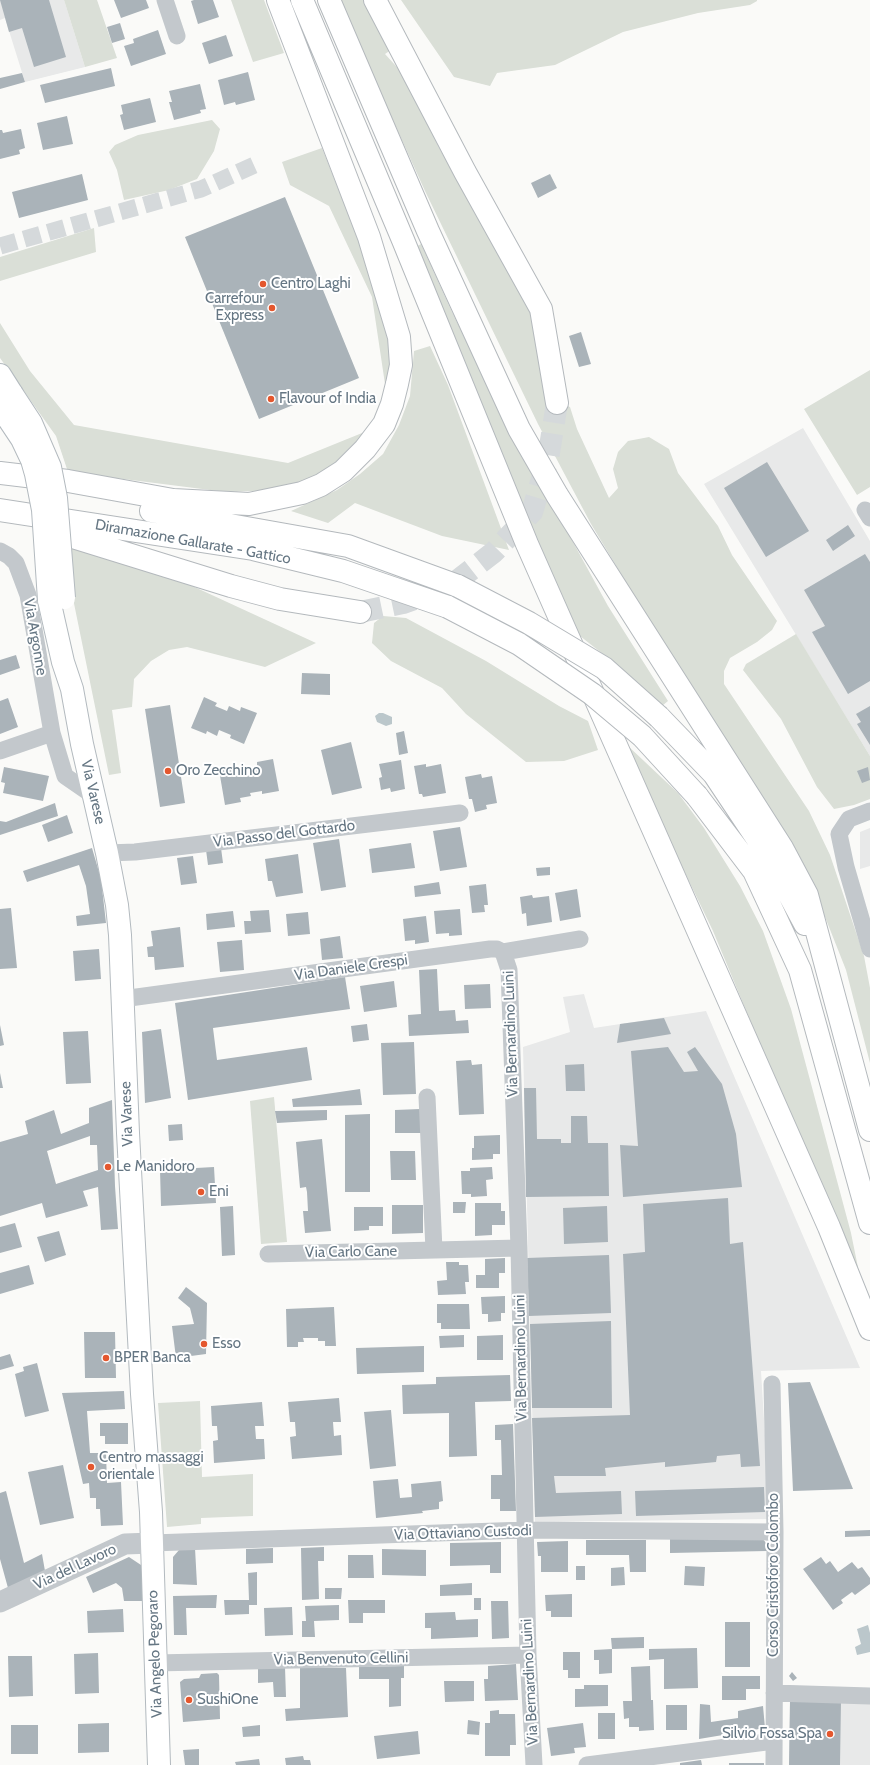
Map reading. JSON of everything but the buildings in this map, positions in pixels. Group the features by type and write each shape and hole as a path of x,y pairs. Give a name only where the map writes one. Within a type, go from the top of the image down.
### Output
{"main road":[{"path":"0,473 68,481 173,500 249,504 302,493 321,485 343,471 366,449 384,424 398,384 401,365 399,337 369,237 278,0"},
{"path":"302,0 400,232 526,544 819,1206 870,1329"},
{"path":"329,0 428,231 519,430 557,495 782,848 807,895 870,1130"},
{"path":"375,0 465,172 541,309 558,402"},
{"name":"Via Varese","path":"0,375 4,406 31,422 50,467 56,498 57,599 68,633 74,663 72,689 117,905 120,935 135,1258 152,1543"},
{"name":"Diramazione Gallarate - Gattico","path":"0,483 348,546 458,586 529,623 604,668 660,717 714,774 768,855 824,958"},
{"name":"Diramazione Gallarate - Gattico","path":"0,510 253,549 343,571 448,607 519,644 592,694 642,736 697,796 754,871 800,970 870,1223"},
{"path":"0,514 280,600 360,612"},
{"name":"Via Angelo Pegoraro","path":"152,1543 159,1765"}],"street":[{"path":"165,0 178,36"},
{"name":"Via Argonne","path":"0,551 9,556 16,563 28,594 52,733 65,776 94,796"},
{"path":"0,751 52,733"},
{"path":"870,811 849,819 839,834 846,868 870,949"},
{"name":"Via Passo del Gottardo","path":"107,853 135,852 460,813"},
{"name":"Via Daniele Crespi","path":"122,999 490,949 497,949 503,952 580,939"},
{"name":"Via Bernardino Luini","path":"503,952 509,970 519,1248 528,1655 534,1765"},
{"path":"428,1097 434,1250"},
{"name":"Via Carlo Cane","path":"268,1254 519,1248"},
{"name":"Corso Cristoforo Colombo","path":"772,1384 775,1532 774,1765"},
{"name":"Via Ottaviano Custodi","path":"152,1543 525,1530 775,1532"},
{"name":"Via del Lavoro","path":"0,1602 125,1544 152,1543"},
{"name":"Via Benvenuto Cellini","path":"155,1663 528,1655"},
{"path":"774,1693 870,1696"},
{"path":"587,1765 774,1741"}],"shaded area":[{"path":"0,0 64,0 85,67 25,82 5,18 0,20"},
{"path":"64,0 97,0 117,58 85,67"},
{"path":"231,0 264,0 284,53 253,62"},
{"path":"341,0 364,0 391,50 385,54 405,76 439,148 480,216 530,307 550,400 570,407 577,429 609,498 618,488 613,469 618,452 628,441 649,437 669,449 678,473 718,526 732,555 777,621 772,630 757,642 730,658 724,671 724,684 809,811 830,855 864,956 870,988 870,1063 846,970 814,889 591,524 538,424 425,191 368,65"},
{"path":"401,0 757,1 750,5 698,13 623,32 555,65 497,73 490,86 454,77"},
{"path":"212,120 220,129 214,151 197,179 169,190 124,200 117,170 109,152 115,145 138,135"},
{"path":"322,148 382,299 393,370 385,384 372,297 329,206 290,185 282,162"},
{"path":"94,228 96,252 0,281 0,257"},
{"path":"421,244 492,394 608,606 668,701 662,706 623,670 575,632 563,597 519,500 414,248"},
{"path":"0,323 30,371 74,425 288,463 367,431 358,450 316,477 275,490 226,492 68,472 56,436 0,358"},
{"path":"430,346 448,385 509,550 442,536 355,503 328,523 291,511 337,490 360,474 383,454 399,425 410,396 414,351"},
{"path":"870,370 870,487 857,495 804,409"},
{"path":"803,428 870,541 870,756 704,484"},
{"path":"71,544 188,584 316,643 265,667 187,647 169,650 151,661 134,679 132,707 112,710 121,773 109,775 69,579"},
{"path":"383,616 406,618 486,661 559,706 588,721 598,750 564,761 526,762 466,714 442,688 391,661 372,643 374,623"},
{"path":"796,634 870,756 870,799 854,805 834,809 817,787 781,719 743,670 746,664"},
{"path":"379,713 392,717 392,724 386,726 377,722 375,716"},
{"path":"627,745 678,793 704,828 740,886 763,931 791,1009 851,1233 863,1292 713,931 624,746"},
{"path":"870,828 870,866 860,869 860,832"},
{"path":"584,994 594,1028 706,1011 860,1368 761,1371 770,1519 535,1522 523,1047 570,1032 563,997"},
{"path":"274,1097 287,1242 261,1244 250,1101"},
{"path":"200,1401 202,1477 253,1474 253,1516 201,1518 201,1524 167,1527 158,1403"},
{"path":"868,1625 870,1633 870,1652 857,1655 855,1647 861,1644 857,1629"},
{"name":"Silvio Fossa Spa","path":"790,1701 870,1702 870,1765 789,1765"}],"tunnel":[{"path":"0,246 201,189 261,162"},
{"path":"360,612 403,603 449,587 494,552 532,512 548,459 557,403"}],"place":[{"name":"Centro Laghi","path":"263,284"},
{"name":"Carrefour Express","path":"272,308"},
{"name":"Flavour of India","path":"271,399"},
{"name":"Oro Zecchino","path":"168,771"},
{"name":"Le Manidoro","path":"108,1167"},
{"name":"Eni","path":"201,1192"},
{"name":"Esso","path":"204,1344"},
{"name":"BPER Banca","path":"106,1358"},
{"name":"Centro massaggi orientale","path":"91,1467"},
{"name":"SushiOne","path":"189,1700"},
{"name":"Silvio Fossa Spa","path":"830,1734"}]}
